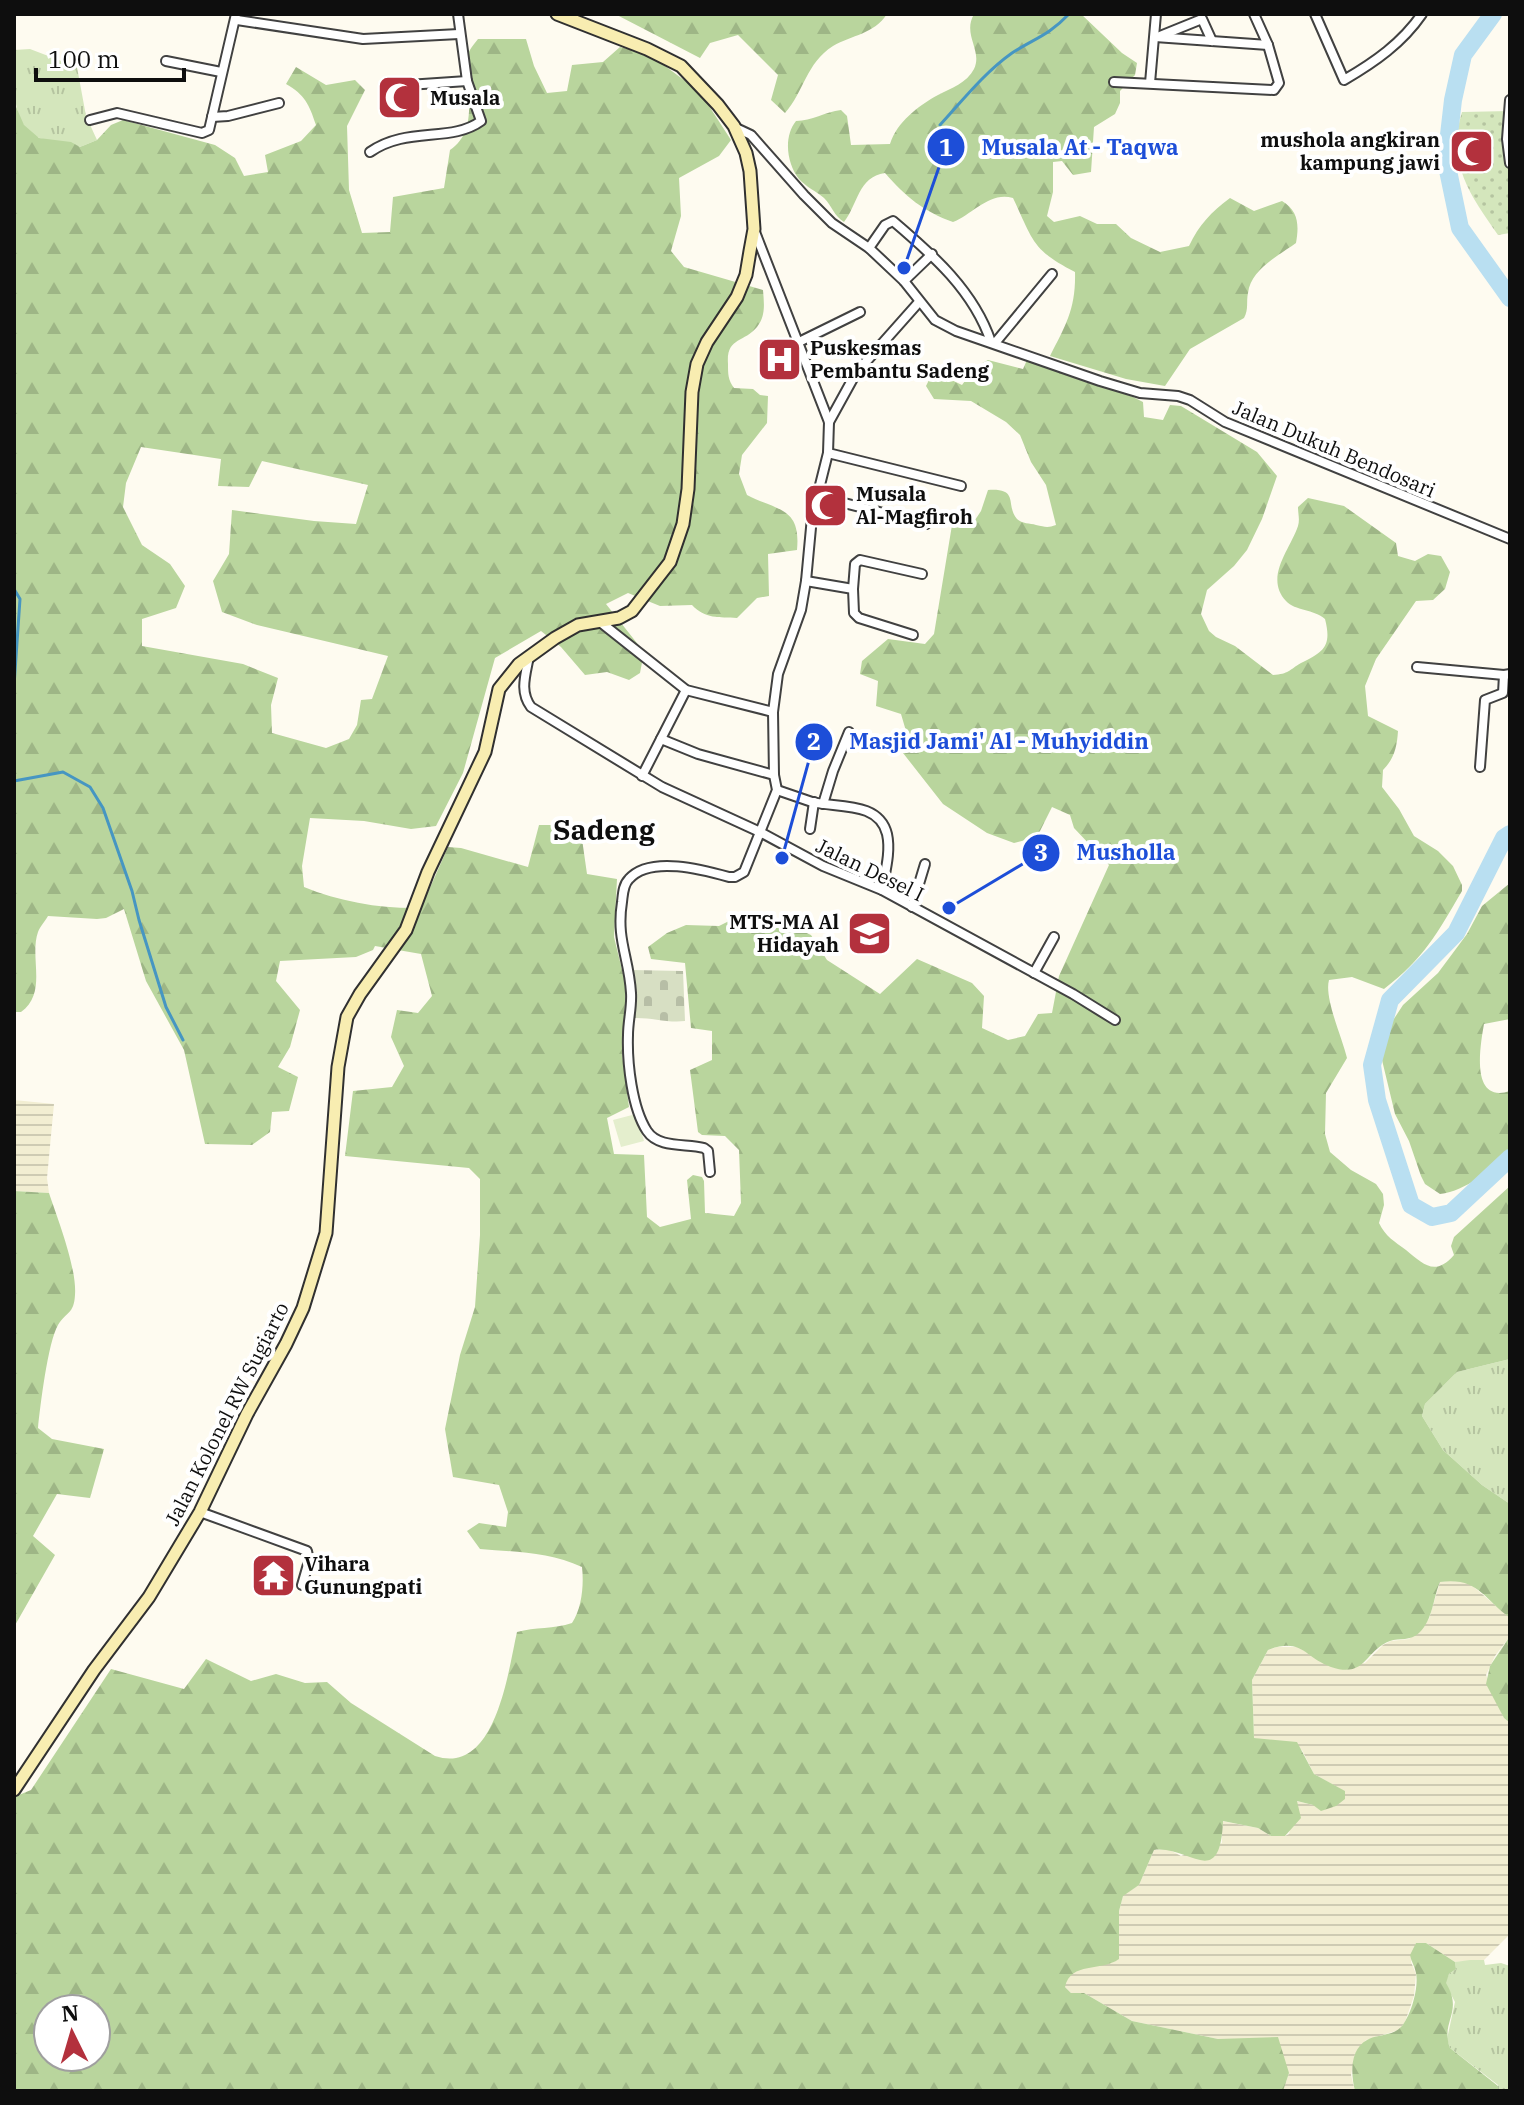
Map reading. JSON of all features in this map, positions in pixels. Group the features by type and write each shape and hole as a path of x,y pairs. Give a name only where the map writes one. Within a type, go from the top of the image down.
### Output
{"main road":[{"name":"Jalan Kolonel RW Sugiarto","path":"14,1790 94,1670 149,1597 200,1512 262,1384 286,1344 316,1268 328,1220 338,1067 347,1017 406,930 428,872 485,752 499,689 513,670 529,656 578,625 619,618 632,611 670,562 683,524 688,489 692,392 697,364 707,342 737,297 746,275 754,229 750,171 734,126 681,66 647,49 557,14"}],"street":[{"path":"370,152 390,140 464,129 479,123 482,118 467,81 458,14"},
{"path":"1150,83 1156,14"},
{"path":"1114,82 1274,90 1279,83 1268,45 1254,14"},
{"path":"1315,14 1344,80 1401,42 1422,14"},
{"path":"90,120 117,113 202,133 210,129 236,17 363,39 459,34"},
{"path":"1155,37 1202,19 1212,41"},
{"path":"1155,37 1268,45"},
{"path":"166,61 221,72"},
{"path":"393,86 467,81"},
{"path":"1510,100 1507,139 1510,163"},
{"path":"212,117 279,103"},
{"name":"Jalan Dukuh Bendosari","path":"734,126 751,135 832,223 869,248 904,281 935,320 956,331 1100,381 1140,393 1190,400 1225,422 1510,539"},
{"path":"869,248 885,225 893,221 932,254 967,296 993,342 1052,274"},
{"path":"710,1172 708,1151 704,1148 662,1142 646,1129 628,1069 631,996 619,935 620,912 624,888 628,879 636,873 666,865 729,877 739,876 744,872 777,790 773,712 778,674 801,610 807,547 828,453 829,422 754,229"},
{"path":"904,281 932,254"},
{"path":"829,422 856,373 919,302"},
{"path":"799,342 860,312"},
{"path":"828,453 961,486"},
{"path":"817,496 926,524"},
{"path":"913,635 859,618 854,613 855,564 860,560 922,574"},
{"path":"806,581 853,589"},
{"path":"599,621 686,690 773,712"},
{"name":"Jalan Desel I","path":"529,656 523,689 531,707 642,776 823,866 882,890 1115,1020"},
{"path":"1417,667 1507,674 1504,691 1485,700 1480,767"},
{"path":"642,776 686,690"},
{"path":"810,829 849,732"},
{"path":"661,739 698,754 774,775"},
{"path":"777,790 818,803 861,809 870,812 883,824 888,850 882,890"},
{"path":"912,907 925,864"},
{"path":"1034,973 1054,937"},
{"path":"200,1512 307,1551 309,1561 302,1585"}],"shaded area":[{"path":"14,1100 54,1104 47,1178 49,1193 14,1191"},
{"path":"1459,1579 1468,1582 1510,1618 1510,1636 1486,1675 1504,1718 1510,1723 1510,1934 1484,1960 1455,1962 1426,1943 1416,1943 1411,1962 1416,1974 1414,1996 1405,2022 1399,2030 1366,2040 1355,2054 1351,2075 1355,2091 1283,2091 1289,2073 1235,2039 1218,2039 1132,2021 1084,1993 1071,1993 1065,1982 1074,1971 1118,1959 1119,1911 1123,1895 1139,1885 1154,1850 1168,1849 1181,1856 1222,1843 1222,1821 1258,1828 1271,1836 1285,1836 1289,1834 1296,1801 1313,1805 1344,1791 1314,1774 1302,1750 1254,1738 1252,1680 1268,1650 1298,1647 1329,1666 1365,1663 1383,1645 1409,1639 1429,1619 1440,1582"}],"green space":[{"path":"615,14 887,14 876,26 824,53 785,113 771,100 778,75 738,35 710,43 700,58"},
{"path":"974,14 1081,14 1137,63 1135,75 1120,91 1120,103 1115,114 1094,127 1091,172 1073,175 1062,161 1053,162 1053,192 1047,216 1054,222 1080,216 1097,224 1116,224 1131,238 1160,252 1189,246 1206,219 1230,198 1254,211 1282,201 1295,214 1296,243 1266,264 1254,277 1244,318 1190,349 1165,386 1126,379 1050,356 1072,306 1075,272 1050,257 1035,242 1013,198 989,200 953,222 916,202 885,173 869,180 844,222 824,198 795,173 789,158 788,142 796,121 841,110 847,116 851,145 890,144 903,122 916,110 967,78 976,62 970,29"},
{"path":"478,39 526,39 547,93 567,91 572,65 603,62 620,47 649,54 700,92 731,140 719,156 679,178 681,216 671,251 684,267 763,290 764,309 760,323 733,345 728,355 729,377 734,388 753,389 760,395 768,396 767,423 742,455 739,474 747,495 785,512 791,518 797,536 797,550 768,554 769,596 757,598 737,618 707,615 692,605 660,606 628,593 606,604 644,652 640,673 629,680 607,672 585,675 561,647 541,631 495,658 463,773 436,826 411,829 364,821 310,818 302,866 304,887 362,904 421,908 448,847 528,867 539,825 580,825 587,874 617,879 614,937 626,986 622,1054 629,1107 607,1118 614,1154 644,1155 647,1217 660,1227 691,1219 687,1180 693,1175 702,1177 704,1181 705,1213 734,1216 741,1203 739,1150 725,1136 698,1132 690,1070 712,1060 712,1031 691,1028 685,963 651,959 648,947 667,933 686,925 719,926 737,917 774,918 811,935 827,960 880,994 917,959 972,983 984,996 982,1028 1008,1040 1025,1036 1038,1014 1052,1013 1059,976 1109,865 1074,828 1070,815 1052,807 1037,837 1014,843 987,833 943,804 903,753 906,731 901,714 876,706 878,681 860,674 862,661 888,639 925,644 934,634 952,525 971,526 981,511 988,490 998,490 1008,495 1014,514 1021,522 1046,527 1056,525 1046,485 1031,462 1020,435 1006,422 971,401 934,399 926,386 930,378 945,377 962,385 975,367 988,360 1023,369 1027,360 1133,397 1143,402 1144,417 1163,420 1170,405 1181,406 1257,452 1277,476 1247,550 1207,590 1201,614 1209,631 1216,637 1235,646 1273,675 1286,673 1321,651 1327,642 1325,619 1286,601 1277,583 1281,564 1298,526 1298,507 1308,498 1344,506 1396,543 1398,556 1415,561 1428,554 1441,556 1450,572 1445,589 1433,600 1416,601 1376,659 1365,686 1368,716 1398,731 1394,752 1383,770 1382,787 1414,836 1438,851 1453,866 1462,891 1429,944 1410,967 1384,989 1352,977 1329,980 1331,1007 1347,1058 1326,1093 1325,1134 1330,1152 1351,1170 1376,1184 1383,1194 1384,1205 1379,1223 1384,1232 1429,1266 1447,1262 1454,1255 1451,1246 1454,1237 1510,1186 1510,1359 1457,1372 1425,1404 1422,1416 1443,1450 1482,1485 1510,1504 1510,1618 1472,1586 1453,1581 1440,1582 1430,1615 1419,1633 1382,1645 1364,1662 1351,1669 1331,1667 1296,1647 1268,1650 1252,1680 1254,1738 1297,1742 1314,1774 1345,1791 1345,1799 1321,1811 1313,1805 1297,1801 1301,1818 1285,1836 1271,1836 1258,1828 1223,1821 1221,1842 1216,1855 1209,1860 1154,1850 1139,1885 1123,1896 1119,1911 1119,1959 1073,1973 1065,1987 1071,1993 1084,1993 1132,2021 1218,2039 1278,2037 1289,2073 1283,2091 14,2091 14,1797 31,1790 111,1669 184,1689 206,1659 251,1681 276,1674 305,1683 327,1682 351,1703 435,1756 456,1758 472,1751 496,1716 517,1632 572,1623 580,1603 582,1567 544,1556 480,1549 467,1531 479,1523 506,1527 508,1512 499,1485 453,1477 445,1429 460,1355 475,1307 480,1179 469,1168 345,1156 353,1091 392,1087 404,1066 391,1037 397,1010 418,1013 432,996 421,954 375,946 373,950 356,957 280,961 276,981 300,1010 290,1047 278,1067 298,1077 289,1111 272,1112 270,1132 252,1145 205,1144 184,1050 146,981 124,909 97,919 48,916 36,942 34,995 21,1012 14,1012 14,102 24,125 39,138 71,142 80,147 97,140 111,125 123,120 215,145 235,158 244,176 268,172 265,155 301,141 316,125 306,101 286,84 296,67 326,85 355,80 365,90 347,126 349,190 362,233 390,232 393,197 444,188 450,150 460,141 468,119 467,67 471,49","holes":["141,447 221,459 218,486 249,487 262,461 368,485 356,524 232,510 229,554 213,581 222,612 257,625 388,656 372,699 361,700 357,725 349,739 326,748 272,733 271,705 278,678 243,664 142,646 142,619 176,608 185,586 170,564 142,545 123,507 126,483"]},
{"path":"30,49 77,67 86,116 97,140 80,147 43,139 24,126 14,88 14,50"},
{"path":"1510,111 1510,233 1498,235 1464,178 1457,147 1458,130 1462,112"},
{"path":"1510,883 1510,1019 1484,1024 1480,1071 1488,1089 1497,1093 1510,1091 1510,1152 1469,1184 1440,1194 1425,1184 1395,1114 1382,1060 1388,1028 1403,1005 1438,973 1467,934 1482,906"},
{"path":"632,970 683,971 685,1021 632,1018"},
{"path":"636,1114 644,1141 621,1147 613,1120"},
{"path":"14,1191 49,1193 75,1284 73,1306 54,1333 38,1428 52,1439 104,1449 90,1498 57,1494 33,1536 55,1555 14,1627"},
{"path":"1510,1359 1510,1504 1482,1485 1443,1450 1422,1416 1425,1404 1457,1372"},
{"path":"1510,1636 1510,1723 1504,1718 1486,1684 1490,1666"},
{"path":"1416,1943 1426,1943 1455,1962 1456,1969 1449,1974 1446,1983 1453,2002 1448,2031 1450,2048 1498,2086 1498,2091 1355,2091 1352,2070 1354,2056 1361,2044 1398,2030 1411,2009 1417,1979 1410,1955"},
{"path":"1484,1960 1485,1965 1501,1963 1510,1966 1510,2091 1498,2091 1498,2085 1450,2048 1447,2039 1455,2002 1445,1983 1449,1974 1456,1969 1455,1962"}],"waterway":[{"path":"940,125 1002,61 1048,32 1069,14"},
{"path":"1493,14 1463,55 1453,100 1446,161 1460,228 1510,298"},
{"path":"14,589 20,599 14,686"},
{"path":"14,781 63,772 90,787 103,808 132,891 166,1007 183,1040"},
{"path":"1510,834 1504,838 1456,933 1390,1000 1372,1065 1377,1100 1411,1205 1432,1217 1451,1213 1510,1158"}],"place":[{"name":"Musala","path":"399,98"},
{"name":"mushola angkiran kampung jawi","path":"1471,151"},
{"name":"Musala At - Taqwa","path":"904,268"},
{"name":"Puskesmas Pembantu Sadeng","path":"779,360"},
{"name":"Musala Al-Magfiroh","path":"825,506"},
{"name":"Masjid Jami' Al - Muhyiddin","path":"782,858"},
{"name":"Musholla","path":"949,908"},
{"name":"MTS-MA Al Hidayah","path":"870,934"},
{"name":"Vihara Gunungpati","path":"273,1576"}],"district":[{"name":"Sadeng","path":"604,830"}]}
